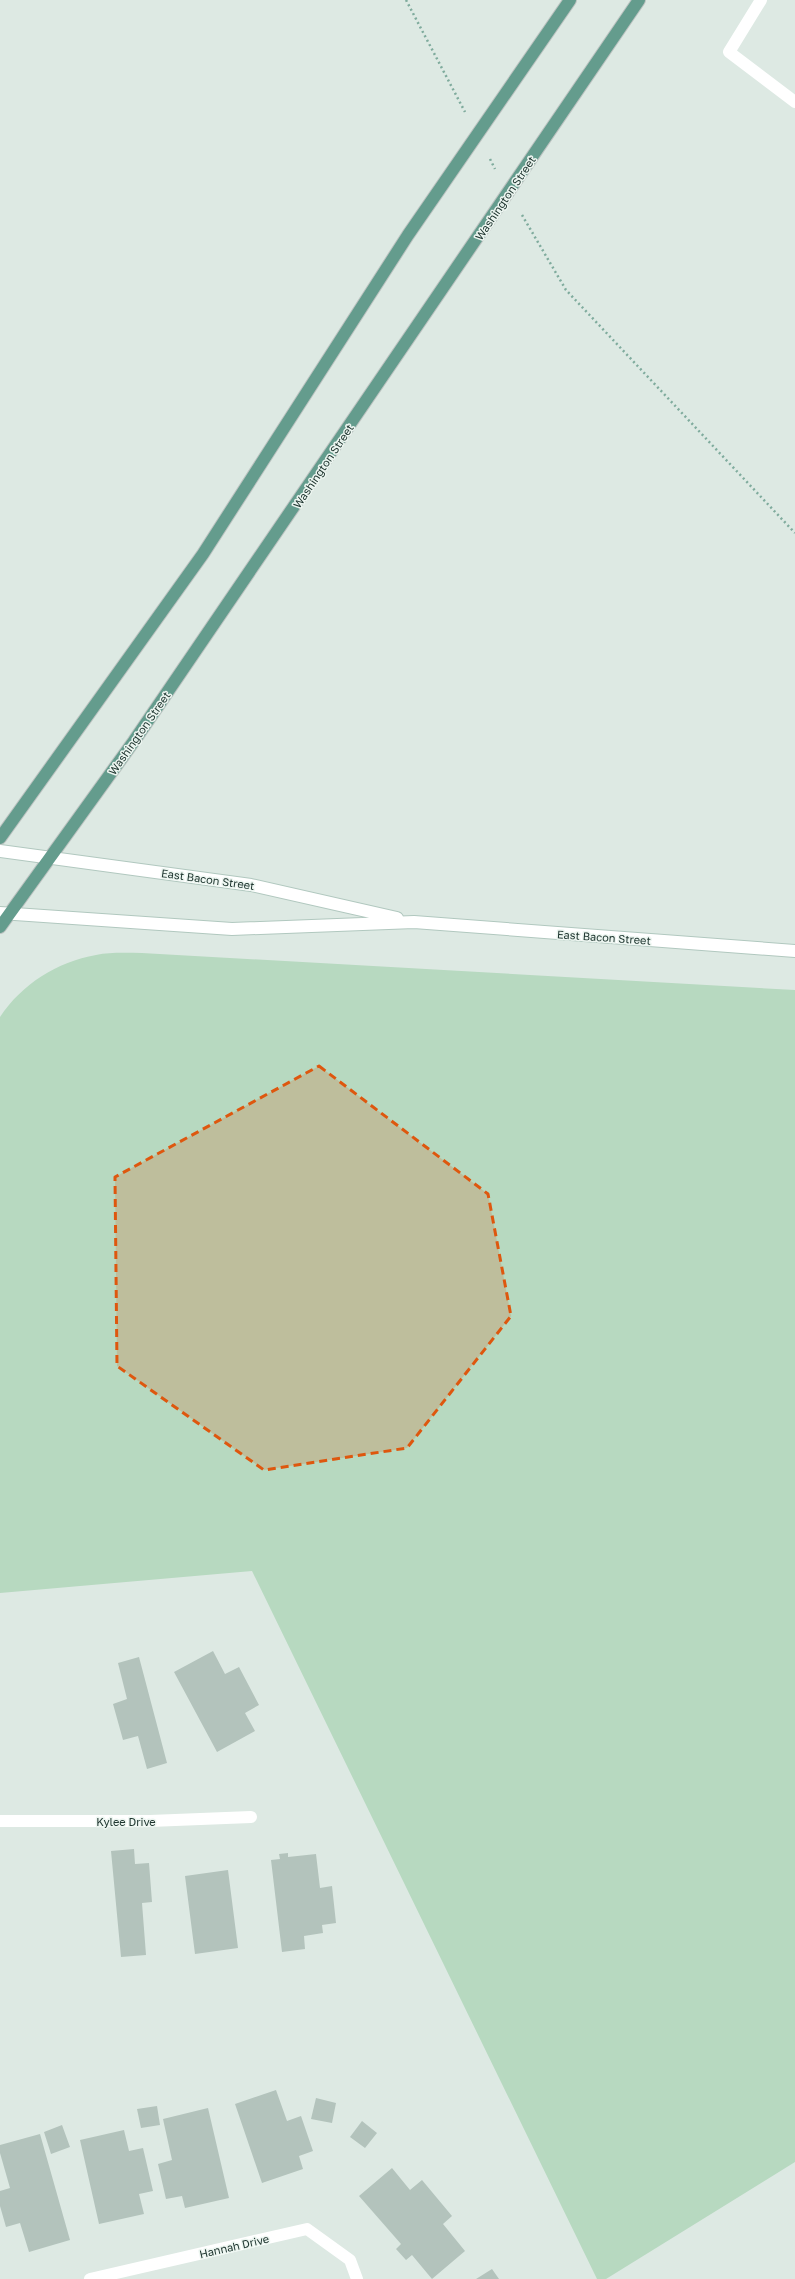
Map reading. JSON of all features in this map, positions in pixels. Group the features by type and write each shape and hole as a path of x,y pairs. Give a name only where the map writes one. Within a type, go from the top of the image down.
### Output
{"main road":[{"path":"0,838 203,554 408,235 570,0"},
{"name":"Washington Street","path":"0,927 5,913 50,857 138,734 639,0"},
{"path":"761,0 729,52 795,102"},
{"name":"East Bacon Street","path":"0,852 50,857 251,884 414,922"},
{"name":"East Bacon Street","path":"5,913 232,929 414,922 795,951"},
{"name":"Kylee Drive","path":"0,1821 150,1821 251,1817"},
{"name":"Hannah Drive","path":"90,2279 307,2229 350,2260 357,2279"}],"path":[{"path":"406,0 476,135 566,290 795,533"}],"highlighted area":[{"path":"319,1066 488,1194 511,1316 407,1448 264,1470 117,1366 115,1177"}],"green space":[{"path":"142,953 795,990 795,2162 606,2279 597,2279 252,1571 0,1593 0,1017 19,994 42,976 54,969 82,958 101,954"}],"building":[{"path":"213,1651 225,1674 239,1667 259,1705 245,1713 255,1731 217,1752 174,1672"},
{"path":"139,1657 167,1763 147,1769 138,1736 123,1740 113,1704 127,1699 118,1663"},
{"path":"134,1849 135,1864 149,1863 152,1902 142,1903 146,1955 121,1957 111,1851"},
{"path":"288,1853 288,1857 316,1854 320,1888 332,1886 336,1923 322,1925 323,1933 304,1936 305,1949 282,1952 271,1860 280,1859 279,1854"},
{"path":"228,1870 238,1948 195,1954 185,1876"},
{"path":"276,2090 287,2121 301,2116 313,2151 299,2156 303,2169 262,2183 235,2104"},
{"path":"316,2098 336,2103 332,2123 311,2119"},
{"path":"157,2106 160,2125 141,2128 137,2109"},
{"path":"208,2108 229,2198 185,2208 182,2196 166,2199 158,2164 172,2160 163,2119"},
{"path":"362,2121 377,2133 365,2148 350,2137"},
{"path":"62,2125 70,2147 51,2154 44,2132"},
{"path":"124,2130 129,2151 143,2148 153,2191 139,2194 144,2214 99,2224 80,2140"},
{"path":"40,2134 70,2240 29,2252 20,2223 6,2227 0,2206 0,2191 10,2188 0,2153 0,2145"},
{"path":"392,2168 410,2190 422,2180 452,2216 443,2224 465,2251 432,2279 412,2255 406,2260 396,2249 401,2244 359,2196"},
{"path":"492,2269 499,2279 476,2279"}]}
